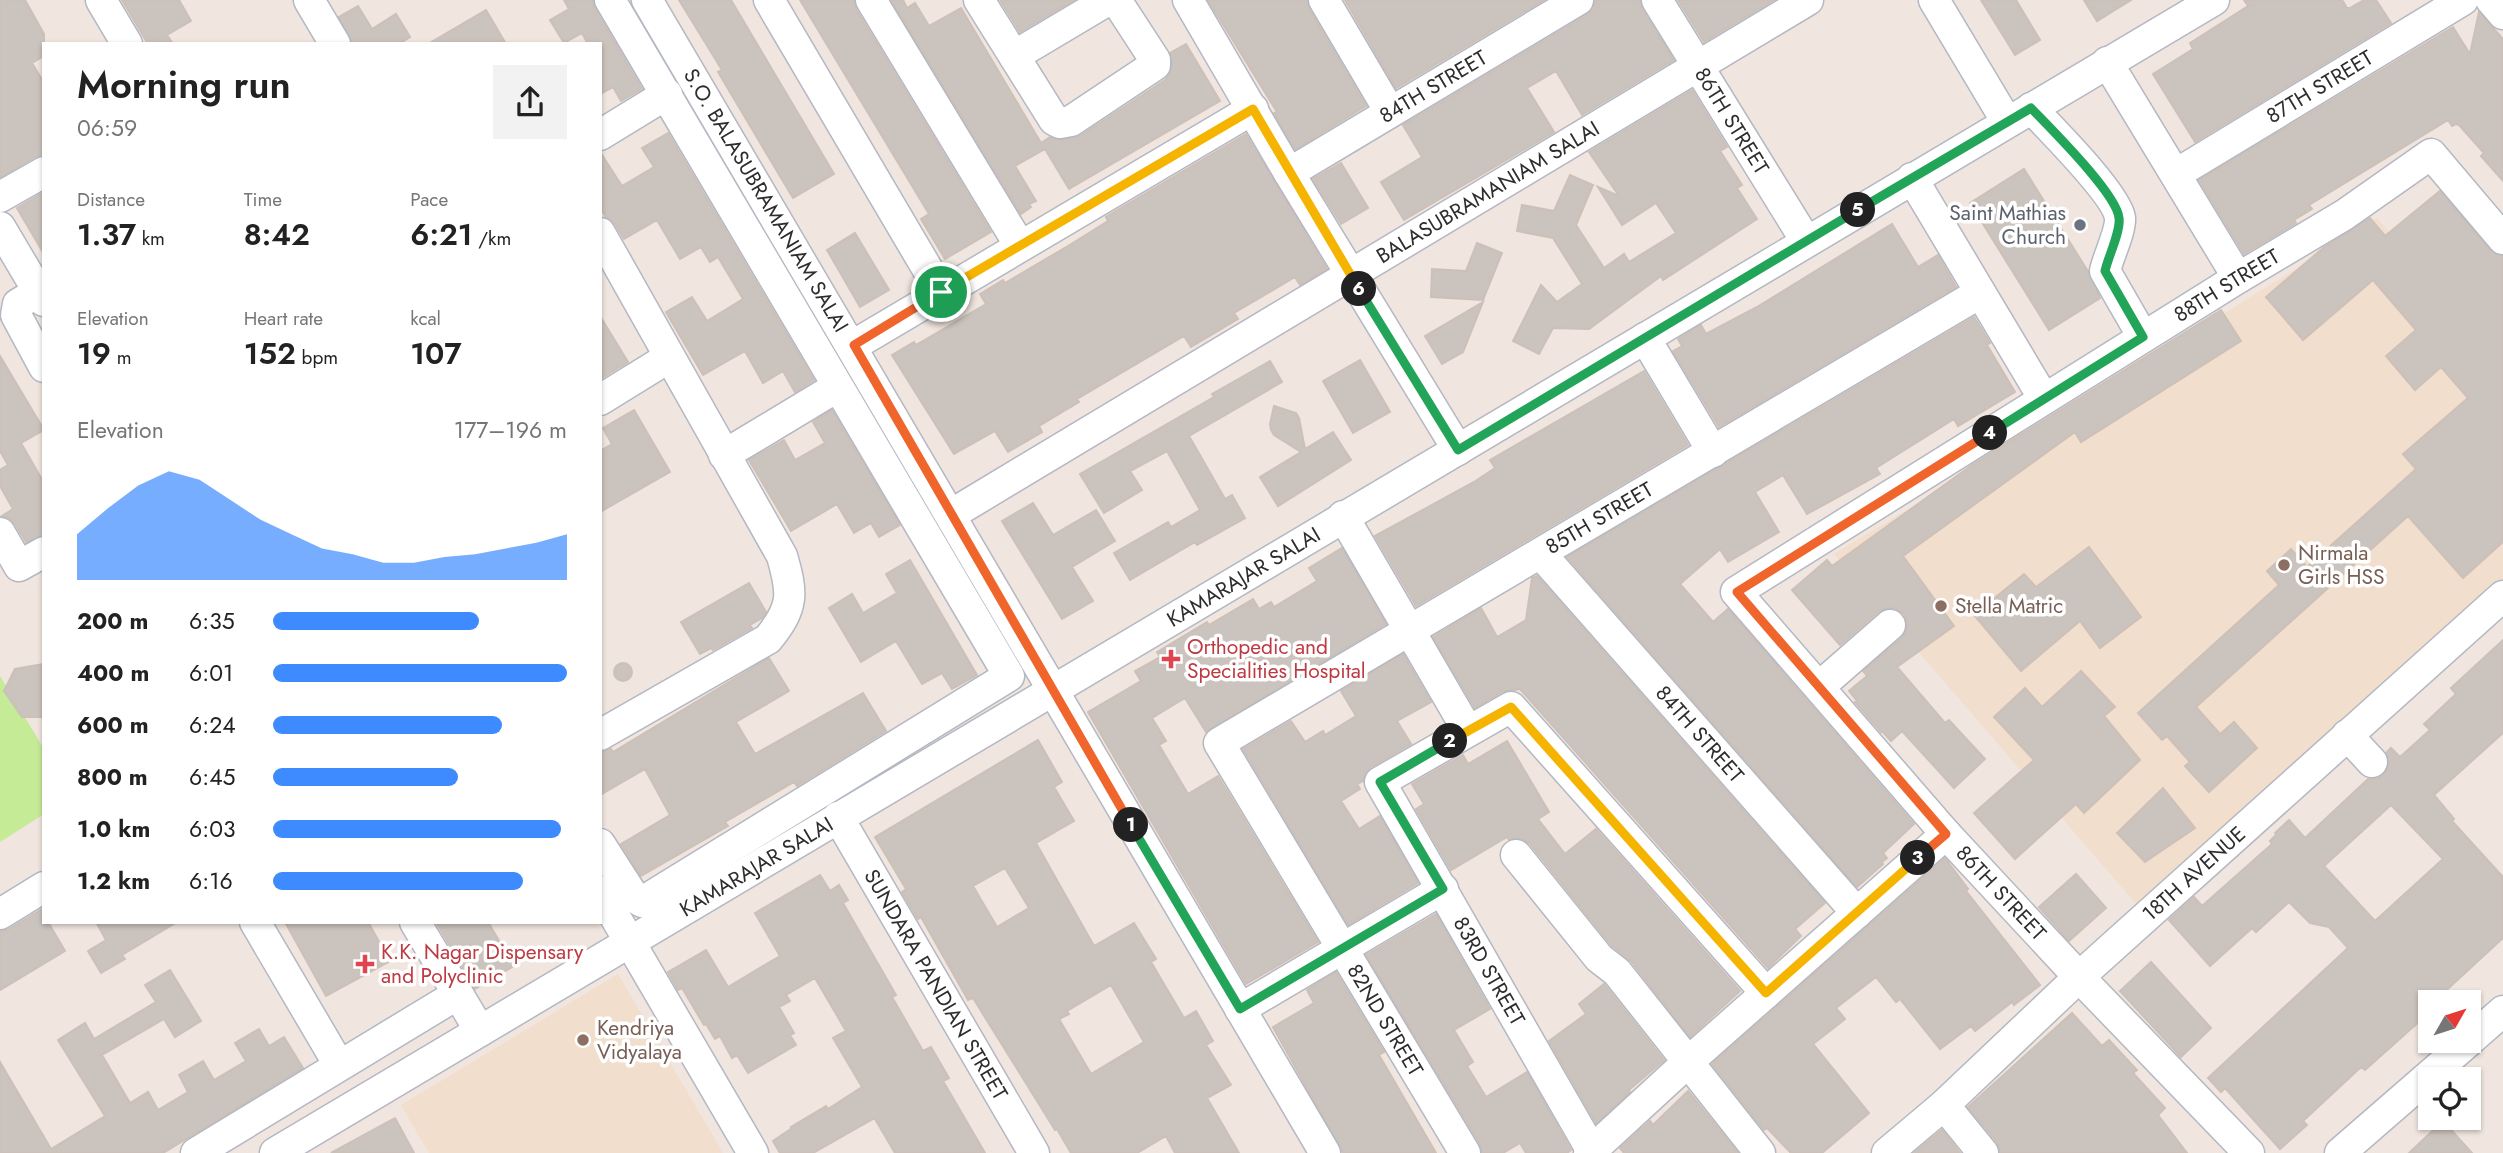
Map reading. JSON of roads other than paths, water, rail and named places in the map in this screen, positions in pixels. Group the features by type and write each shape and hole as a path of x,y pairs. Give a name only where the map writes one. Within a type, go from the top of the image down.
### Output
{"street":[{"path":"82,0 106,42"},
{"path":"101,0 126,42"},
{"path":"309,0 334,42"},
{"path":"602,847 634,897 642,902 1009,676 610,0"},
{"name":"S.O. BALASUBRAMANIAM SALAI","path":"647,0 854,345 1052,691 1325,1153"},
{"path":"769,0 941,292"},
{"path":"871,0 1020,246"},
{"path":"979,0 1054,120 1060,123 1071,121 1155,65 1155,60 1116,0"},
{"path":"1014,55 1108,0"},
{"path":"1188,0 1289,173 1458,450"},
{"path":"1324,0 1390,113"},
{"name":"84TH STREET","path":"1289,173 1578,0"},
{"name":"86TH STREET","path":"1657,0 1806,241"},
{"path":"1934,0 2019,115 2089,170 2107,193 2120,217 2105,271 2143,337"},
{"name":"KAMARAJAR SALAI","path":"275,1153 2214,0"},
{"name":"87TH STREET","path":"2176,174 2463,0"},
{"path":"2491,0 2503,14"},
{"name":"BALASUBRAMANIAM SALAI","path":"952,514 1697,67 1800,2"},
{"path":"2107,62 2238,278"},
{"path":"602,134 667,94"},
{"path":"854,345 1253,109"},
{"name":"88TH STREET","path":"1737,592 2043,399 2344,215 2431,154 2503,239"},
{"path":"0,197 42,173"},
{"path":"1912,178 2043,399"},
{"path":"0,227 41,296 18,304 16,315 42,363"},
{"path":"602,237 782,556 791,593 781,622 768,639 602,733"},
{"name":"85TH STREET","path":"1219,743 1980,293"},
{"path":"1645,338 1713,452"},
{"path":"602,399 668,358"},
{"path":"724,454 837,387"},
{"path":"1343,516 1468,731"},
{"path":"0,533 19,566 42,553"},
{"name":"84TH STREET","path":"1541,554 1857,913"},
{"name":"86TH STREET","path":"1737,592 1946,834 2249,1153"},
{"name":"18TH AVENUE","path":"1887,1153 1944,1105 2079,977 2503,596"},
{"path":"1819,687 1890,625"},
{"name":"83RD STREET","path":"1590,1152 1380,782 1511,707 1766,993"},
{"path":"2347,735 2372,762"},
{"name":"82ND STREET","path":"1219,743 1465,1153"},
{"name":"SUNDARA PANDIAN STREET","path":"838,817 1034,1153"},
{"path":"1590,1152 1946,834"},
{"path":"1516,855 1599,958 1617,972 1760,1153"},
{"path":"1,911 42,888"},
{"path":"1240,1009 1443,889"},
{"path":"602,894 753,1153"},
{"path":"256,924 339,1065"},
{"path":"416,924 481,1031"},
{"path":"196,1153 458,994"},
{"path":"2482,1030 2503,1012"},
{"path":"2340,1153 2454,1054"},
{"path":"1944,1105 1983,1153"}],"place":[{"name":"Saint Mathias Church","path":"2080,225"},
{"name":"Nirmala Girls HSS","path":"2284,565"},
{"name":"Stella Matric","path":"1941,606"},
{"name":"Orthopedic and Specialities Hospital","path":"1171,659"},
{"name":"K.K. Nagar Dispensary and Polyclinic","path":"365,964"},
{"name":"Kendriya Vidyalaya","path":"583,1040"}]}
